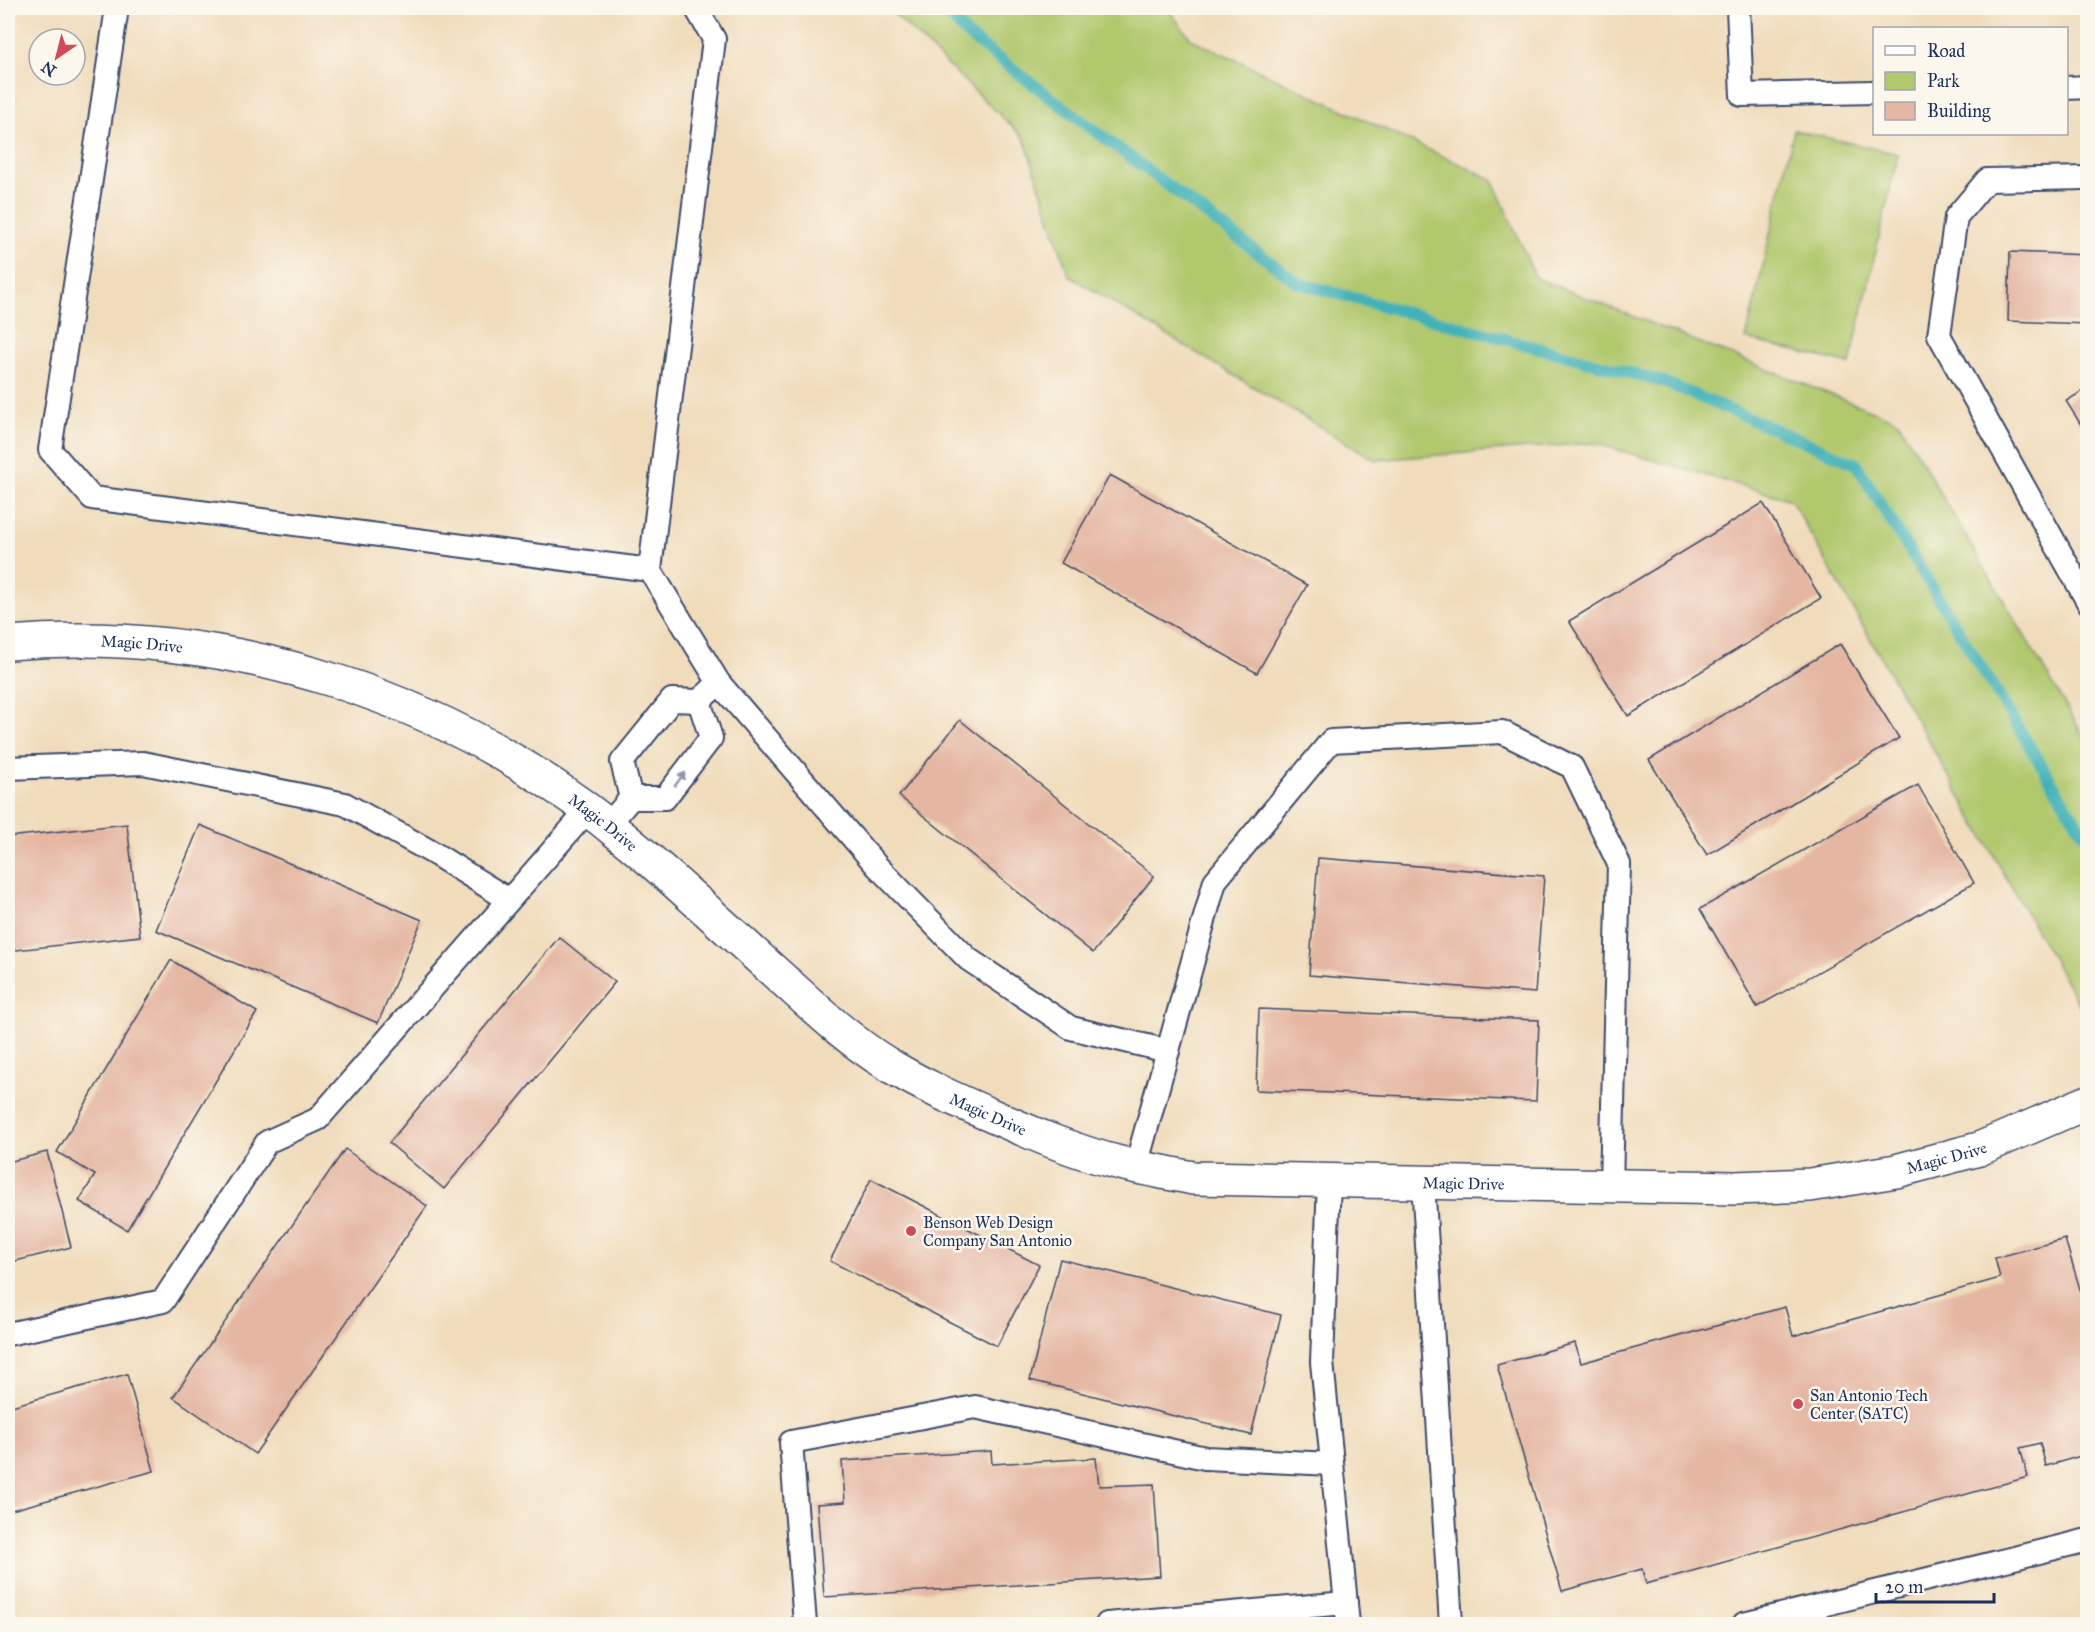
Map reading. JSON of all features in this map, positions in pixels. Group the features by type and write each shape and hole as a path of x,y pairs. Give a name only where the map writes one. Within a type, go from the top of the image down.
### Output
{"street":[{"name":"Magic Drive","path":"8,643 51,640 141,642 230,654 317,674 402,704 484,743 561,789 598,818 828,1020 885,1063 956,1100 1040,1137 1118,1163 1192,1178 1735,1188 1810,1185 1896,1172 1979,1149 2086,1106"}],"lane":[{"path":"117,8 50,450 92,498 650,570"},
{"path":"696,8 714,39 650,570 719,683 877,866 969,959 1071,1028 1168,1051"},
{"path":"1738,8 1742,95 1873,92"},
{"path":"2068,88 2088,87"},
{"path":"2088,178 1987,180 1956,217 1939,335 2088,602"},
{"path":"631,798 622,762 672,700 699,701 719,683"},
{"path":"8,1334 162,1301 267,1142 318,1119 509,900 598,818 631,798 665,798 711,738 699,701"},
{"path":"1136,1166 1215,881 1331,741 1502,732 1572,766 1619,864 1611,1186"},
{"path":"8,768 143,763 345,804 435,854 509,900"},
{"path":"1107,1624 1346,1614 1322,1362 1329,1180"},
{"path":"1423,1182 1451,1624"},
{"path":"805,1624 791,1442 975,1407 1205,1458 1332,1464"},
{"path":"1744,1624 2088,1540"}],"green space":[{"path":"888,8 1167,8 1191,39 1492,179 1536,278 1898,421 2087,742 2087,1019 1791,500 1594,443 1375,460 1069,276 1024,138"},
{"path":"1794,130 1898,154 1850,364 1746,339"}],"building":[{"path":"2010,252 2088,255 2088,324 2008,321"},
{"path":"2088,388 2088,436 2066,401"},
{"path":"1110,475 1307,585 1257,673 1061,563"},
{"path":"1763,503 1821,598 1628,716 1569,621"},
{"path":"1840,644 1899,738 1707,855 1649,760"},
{"path":"960,720 1154,876 1093,953 899,796"},
{"path":"1918,785 1974,883 1757,1007 1700,909"},
{"path":"127,824 140,936 8,951 8,837"},
{"path":"200,825 422,920 378,1023 156,930"},
{"path":"1318,858 1544,876 1535,993 1309,975"},
{"path":"559,937 615,982 444,1189 389,1143"},
{"path":"171,960 257,1012 127,1230 79,1201 95,1175 57,1152"},
{"path":"1259,1009 1539,1020 1536,1101 1256,1090"},
{"path":"345,1149 427,1206 255,1454 173,1397"},
{"path":"47,1152 71,1247 8,1263 8,1162"},
{"path":"871,1179 1039,1265 997,1346 830,1261"},
{"name":"San Antonio Tech Center (SATC)","path":"2065,1239 2088,1316 2088,1454 2046,1466 2040,1443 2020,1448 2028,1477 1646,1584 1642,1569 1562,1591 1497,1365 1575,1343 1581,1363 1785,1307 1793,1336 2000,1278 1995,1258"},
{"path":"1060,1259 1281,1315 1251,1435 1030,1380"},
{"path":"127,1374 154,1471 8,1511 8,1407"},
{"path":"991,1451 992,1464 1096,1458 1099,1486 1154,1484 1160,1576 824,1597 817,1504 845,1502 842,1461"}],"waterway":[{"path":"943,8 966,34 1298,283 1664,382 1856,464 2088,841"}],"place":[{"name":"Benson Web Design Company San Antonio","path":"911,1231"},
{"name":"San Antonio Tech Center (SATC)","path":"1798,1404"}]}
